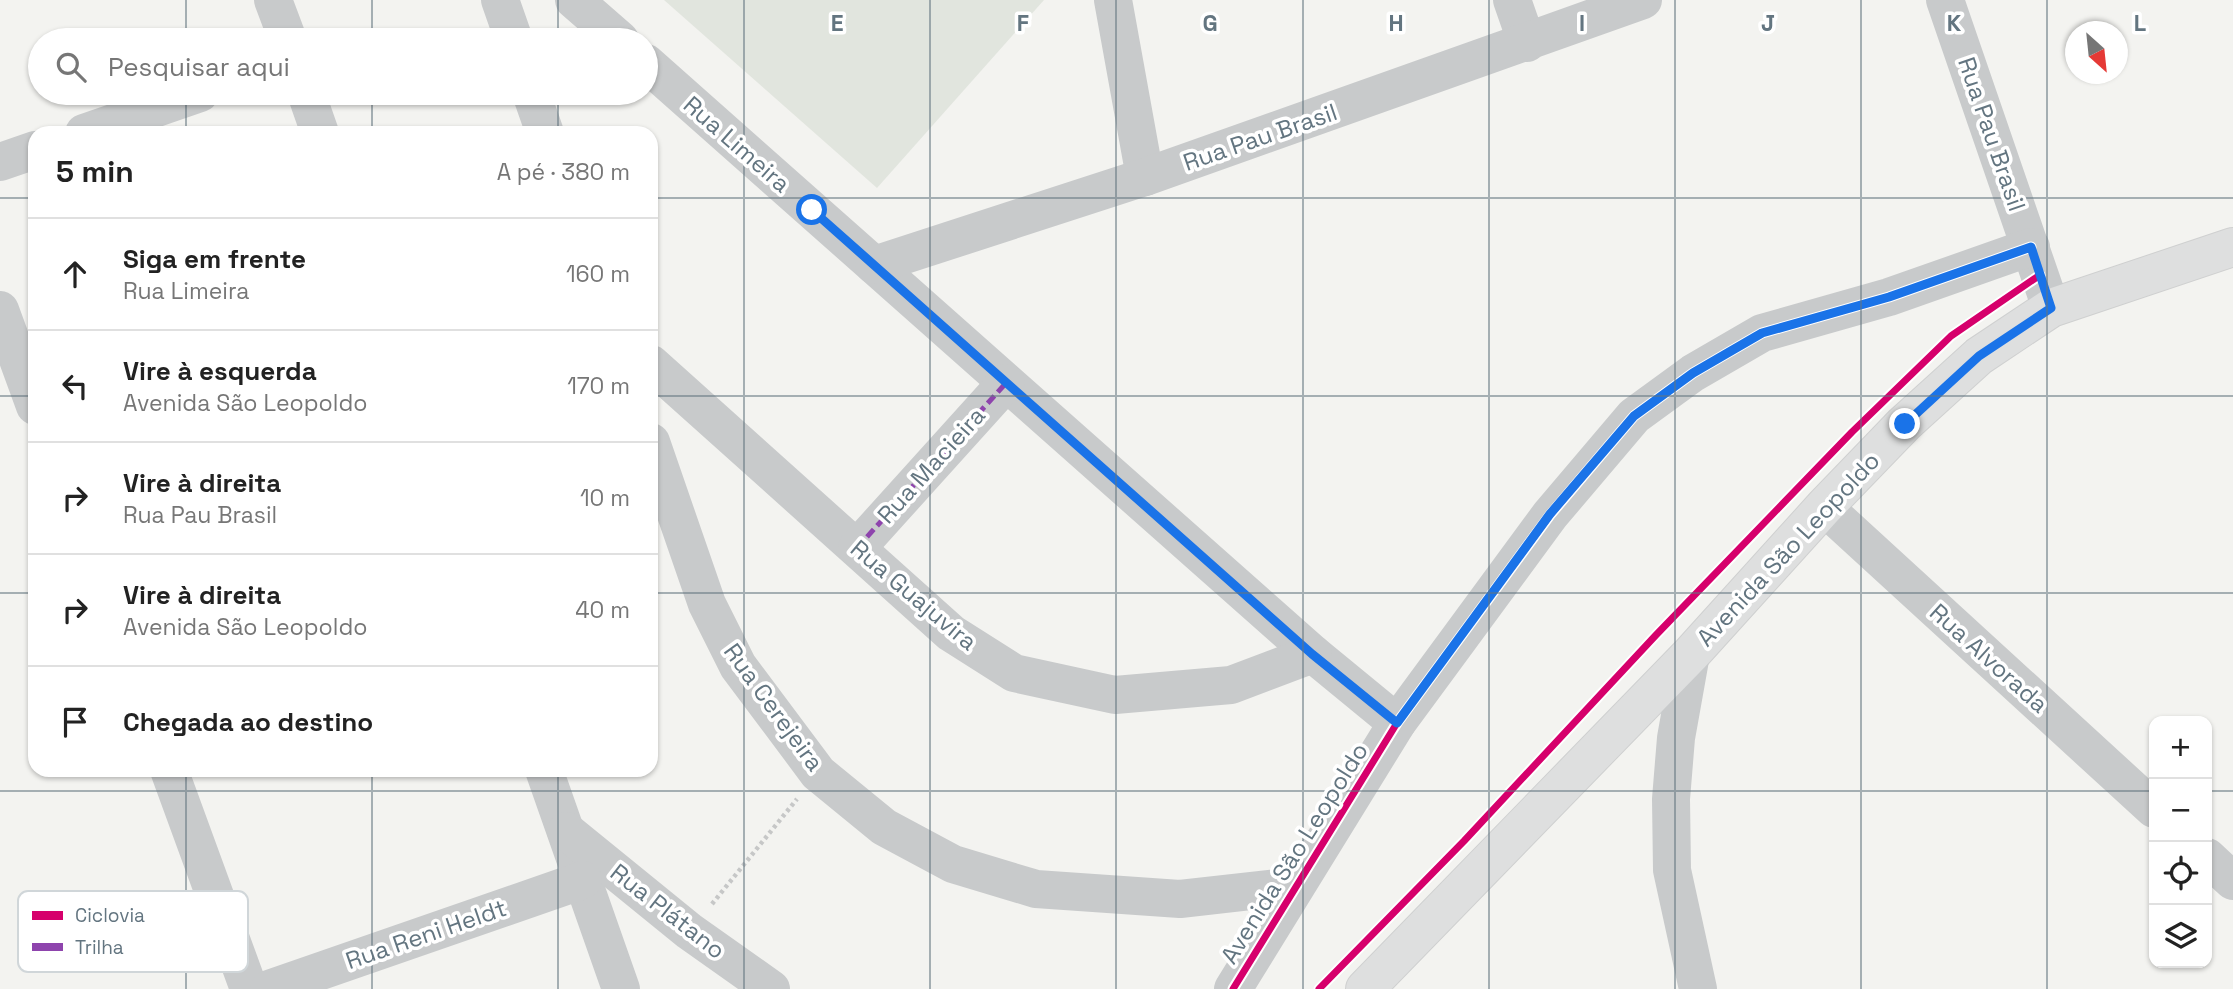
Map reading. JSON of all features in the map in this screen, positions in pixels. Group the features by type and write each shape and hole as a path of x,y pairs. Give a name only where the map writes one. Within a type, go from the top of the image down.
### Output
{"main road":[{"name":"Avenida São Leopoldo","path":"1365,989 1691,654 1824,507 1905,424 1979,356 2051,308 2233,247"}],"street":[{"path":"273,0 284,28"},
{"path":"500,0 509,28"},
{"path":"574,0 606,28"},
{"path":"1113,0 1146,177"},
{"path":"1512,0 1527,43"},
{"name":"Rua Pau Brasil","path":"874,265 1146,177 1643,0"},
{"name":"Rua Pau Brasil","path":"1945,0 2051,308"},
{"name":"Rua Limeira","path":"658,74 1312,654 1397,723"},
{"path":"103,126 165,105"},
{"path":"310,105 318,126"},
{"path":"535,105 543,126"},
{"path":"0,162 28,152"},
{"name":"Avenida São Leopoldo","path":"1233,989 1294,886 1397,723 1550,514 1634,416 1693,373 1762,333 1889,297 2031,247"},
{"path":"0,310 28,387"},
{"name":"Rua Guajuvira","path":"658,370 951,633 1014,673 1115,695 1231,685 1312,654"},
{"name":"Rua Macieira","path":"857,548 1006,383"},
{"name":"Rua Cerejeira","path":"658,463 706,604 738,666 818,773 884,827 953,864 1036,889 1180,899 1294,886"},
{"name":"Rua Alvorada","path":"1824,507 2149,804"},
{"path":"1691,654 1676,738 1671,799 1672,870 1699,989"},
{"path":"172,777 213,891"},
{"path":"547,777 621,989"},
{"name":"Rua Plátano","path":"566,831 689,931 771,989"},
{"path":"2212,862 2233,881"},
{"name":"Rua Reni Heldt","path":"269,989 583,880"},
{"path":"243,972 249,989"}],"path":[{"path":"689,931 818,773"}],"shaded area":[{"path":"664,0 1044,0 877,188"}],"marked path":[{"path":"857,548 1006,383"}],"cycle path":[{"path":"1233,989 1397,723 1550,515 1634,416 1693,373 1762,333 1889,297 2031,247"},
{"path":"1319,989 1464,841 1656,635 1852,432 1951,336 2040,275"}],"route":[{"path":"812,210 1312,654 1397,723 1550,514 1634,416 1693,373 1762,333 1889,297 2031,247 2051,308 1979,356 1905,424"}]}
